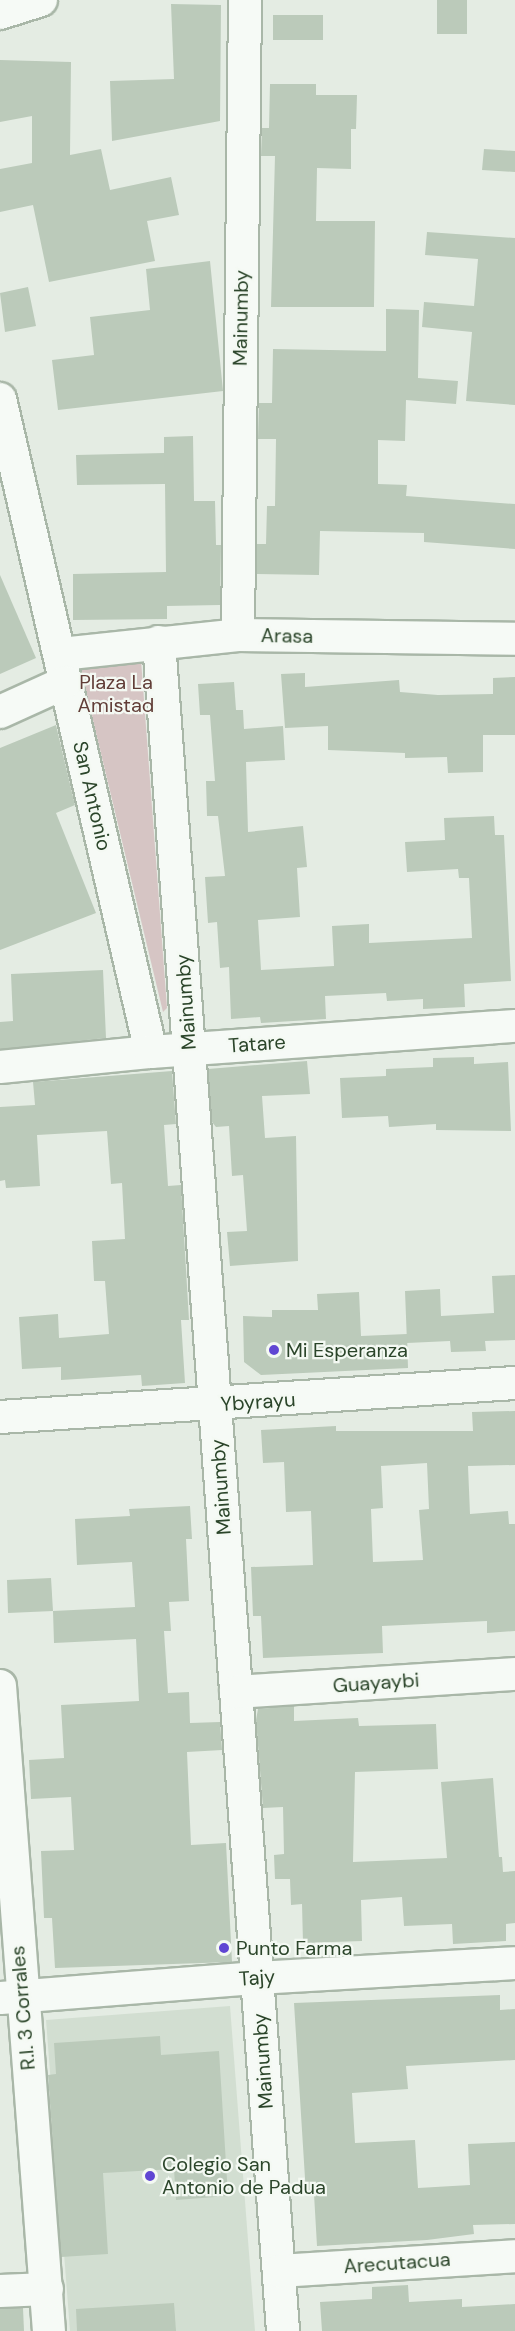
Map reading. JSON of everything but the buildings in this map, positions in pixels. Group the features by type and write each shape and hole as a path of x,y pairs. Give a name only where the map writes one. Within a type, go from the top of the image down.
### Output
{"street":[{"path":"0,13 40,0"},
{"name":"Mainumby","path":"238,635 245,0"},
{"name":"San Antonio","path":"0,399 151,1052"},
{"name":"Arasa","path":"0,712 64,668 159,642 238,635 515,639"},
{"name":"Mainumby","path":"159,642 283,2331"},
{"name":"Tatare","path":"0,1067 151,1052 515,1026"},
{"name":"Ybyrayu","path":"0,1417 215,1405 515,1383"},
{"name":"Guayaybi","path":"236,1692 515,1674"},
{"name":"R.I. 3 Corrales","path":"0,1686 10,1997 47,2289 49,2331"},
{"name":"Tajy","path":"10,1997 257,1977 515,1963"},
{"name":"Arecutacua","path":"279,2271 515,2256"},
{"path":"0,2291 47,2289"}],"shaded area":[{"name":"Colegio San Antonio de Padua","path":"230,2006 255,2331 70,2331 46,2020"}],"green space":[{"name":"Plaza La Amistad","path":"141,660 167,1008 163,1012 81,670 83,666"}],"place":[{"name":"Mi Esperanza","path":"274,1350"},
{"name":"Punto Farma","path":"224,1948"},
{"name":"Colegio San Antonio de Padua","path":"150,2176"}]}
